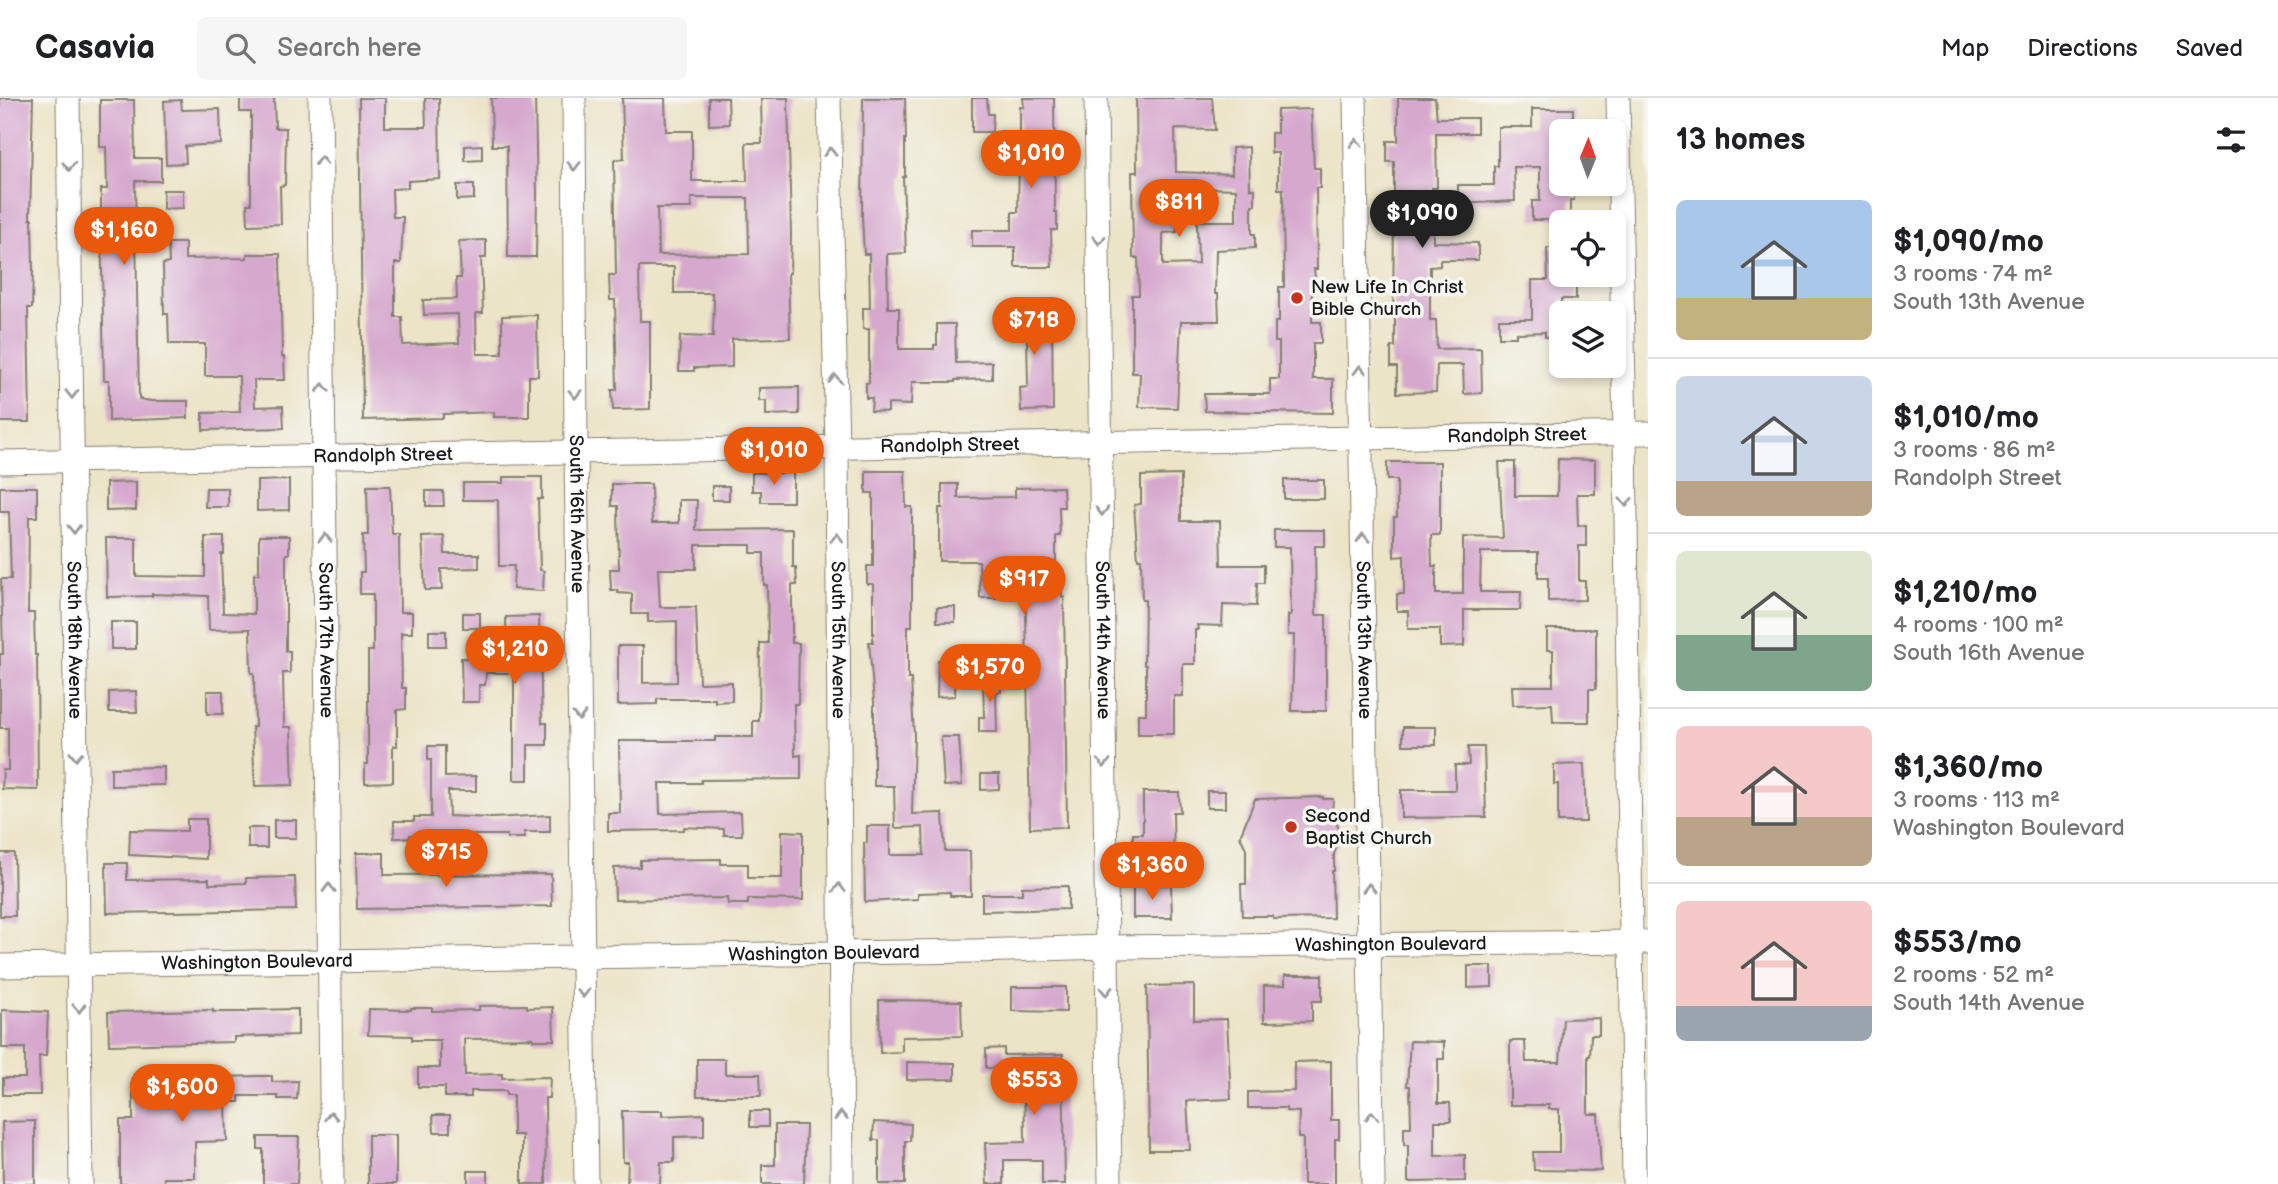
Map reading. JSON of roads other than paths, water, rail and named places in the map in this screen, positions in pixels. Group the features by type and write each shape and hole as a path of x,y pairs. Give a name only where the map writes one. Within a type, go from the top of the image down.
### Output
{"street":[{"name":"South 18th Avenue","path":"68,98 81,1184"},
{"name":"South 17th Avenue","path":"320,98 332,1184"},
{"name":"South 16th Avenue","path":"574,98 586,1184"},
{"name":"South 15th Avenue","path":"829,98 836,447 842,1184"},
{"name":"South 14th Avenue","path":"1096,98 1110,1184"},
{"name":"South 13th Avenue","path":"1355,98 1373,1184"},
{"path":"1618,98 1637,433 1640,942 1634,1184"},
{"name":"Randolph Street","path":"0,462 1637,433"},
{"name":"Washington Boulevard","path":"0,965 1105,947 1640,942"}],"place":[{"name":"New Life In Christ Bible Church","path":"1297,298"},
{"name":"Second Baptist Church","path":"1291,827"}]}
